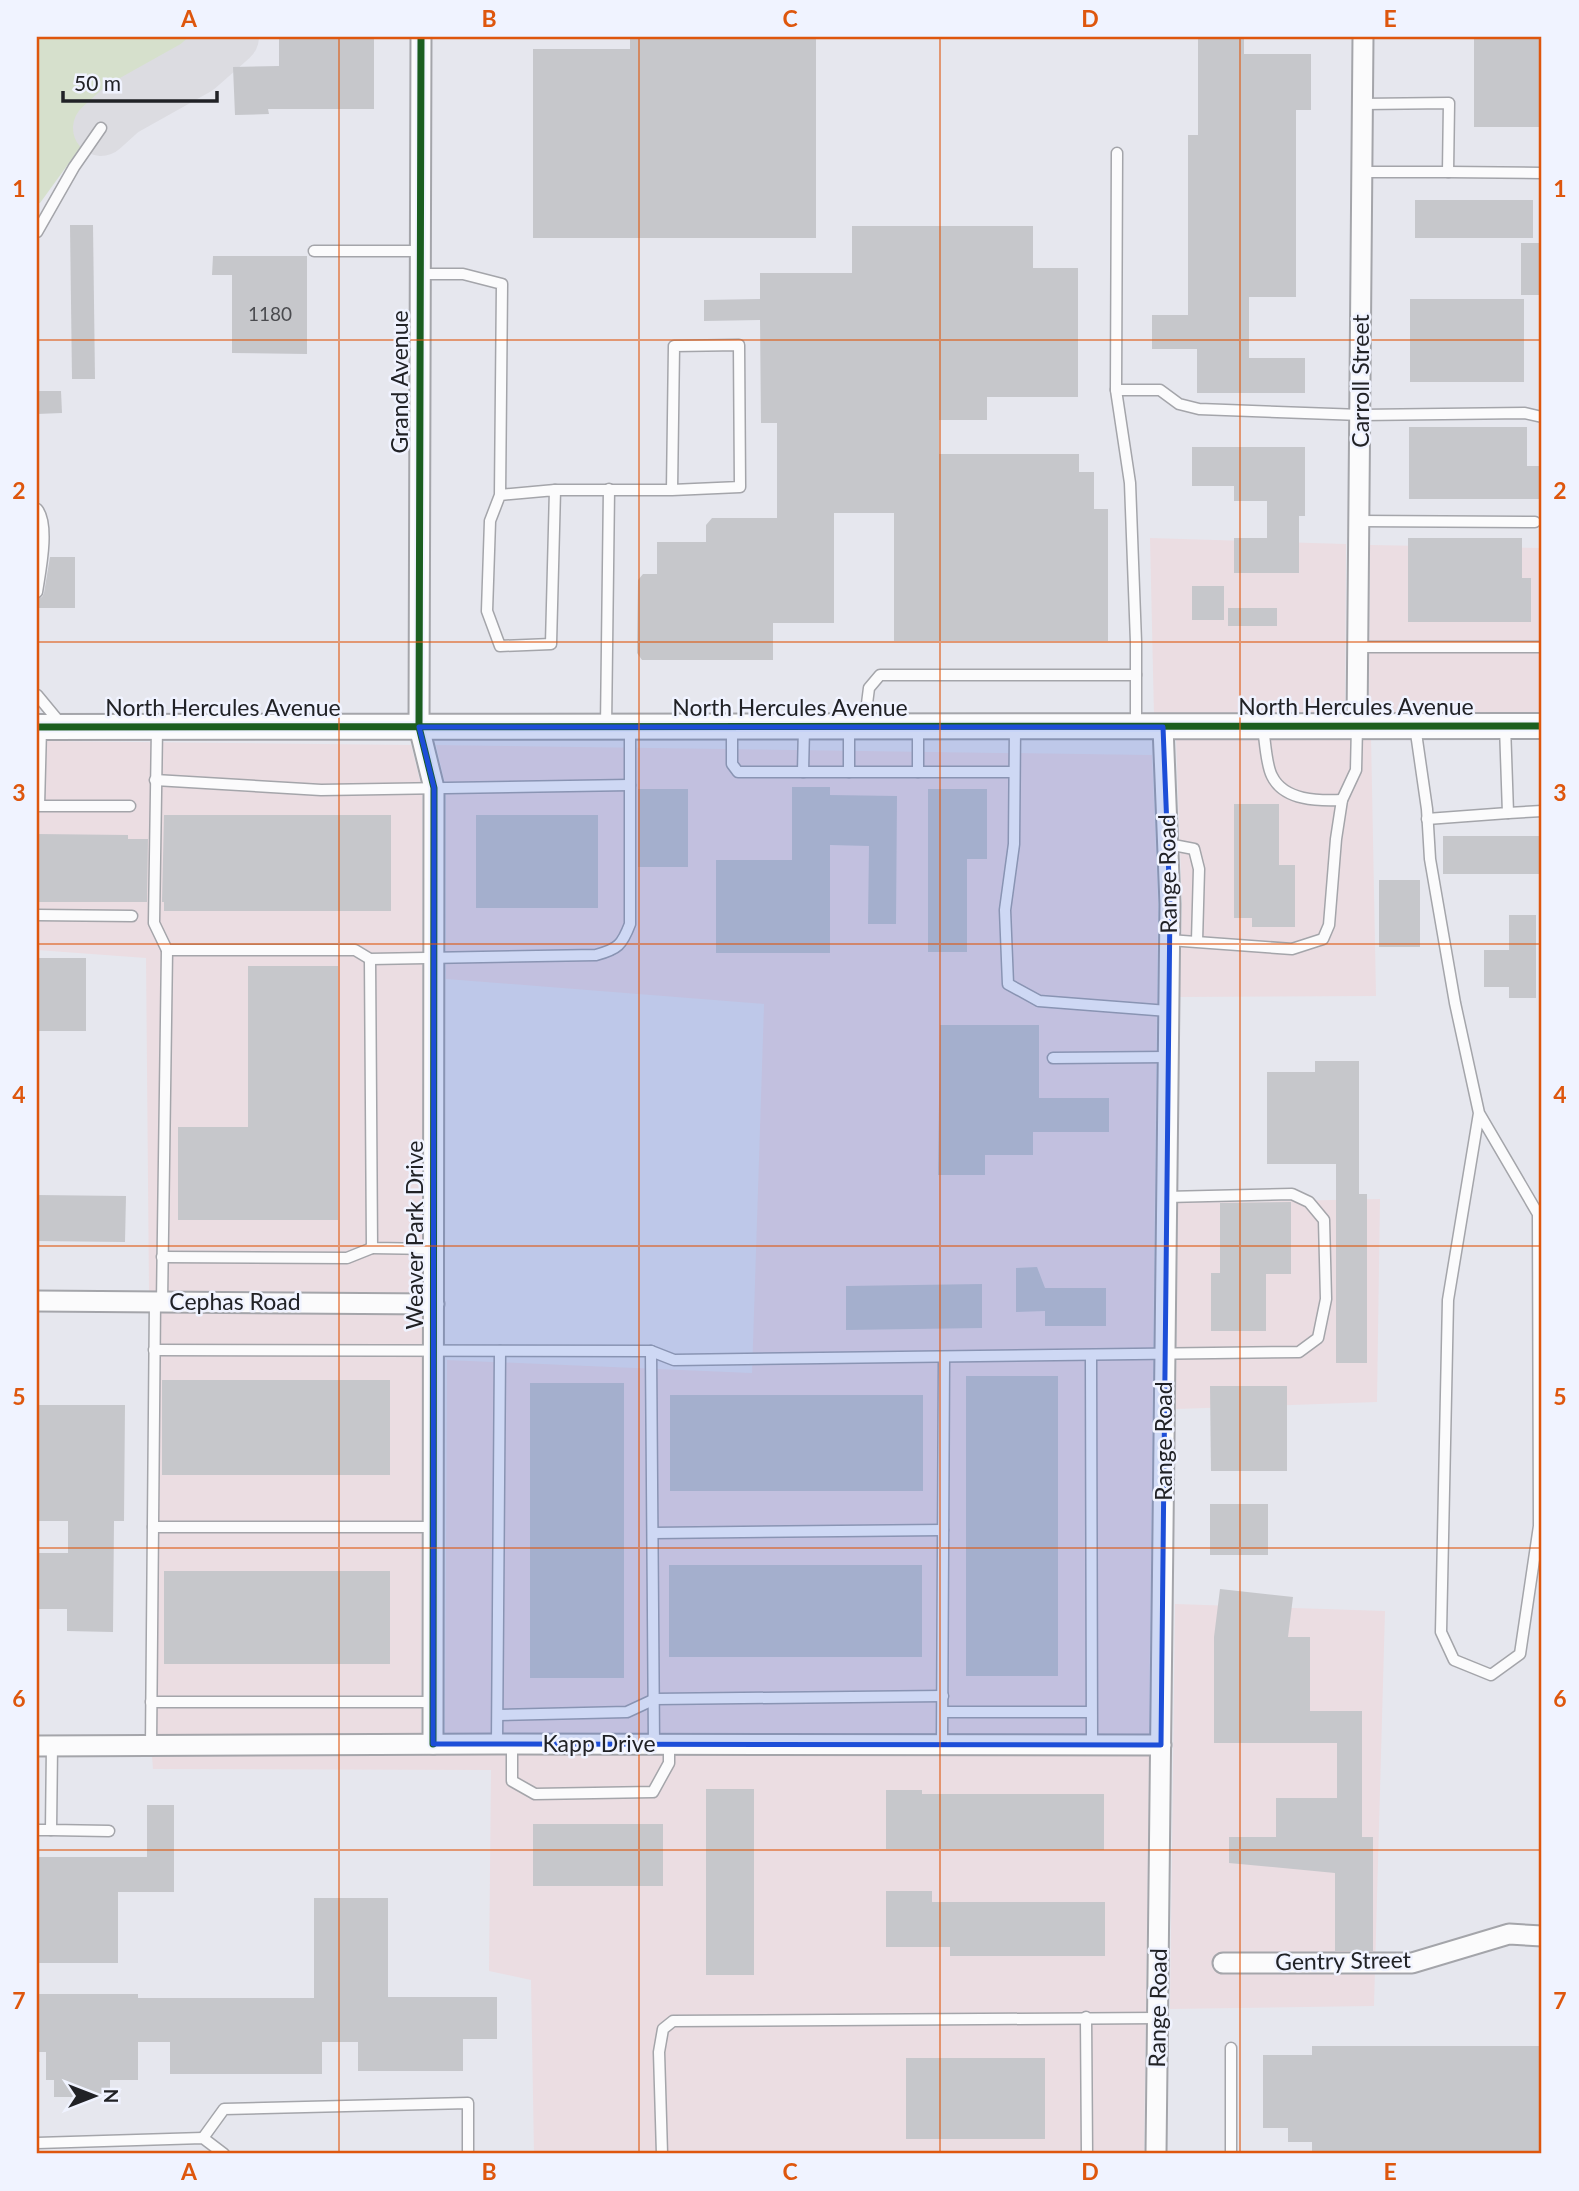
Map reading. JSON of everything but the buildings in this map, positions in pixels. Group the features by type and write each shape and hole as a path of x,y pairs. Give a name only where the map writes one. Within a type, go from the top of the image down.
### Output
{"street":[{"name":"Grand Avenue","path":"419,727 421,37"},
{"name":"Carroll Street","path":"1357,726 1362,415 1363,37"},
{"name":"North Hercules Avenue","path":"47,727 1542,726"},
{"name":"Weaver Park Drive","path":"419,727 434,788 433,1744"},
{"name":"Range Road","path":"1156,2154 1170,940 1163,727"},
{"name":"Cephas Road","path":"37,1301 434,1304"},
{"name":"Kapp Drive","path":"44,1746 1161,1745"},
{"name":"Gentry Street","path":"1223,1964 1412,1962 1509,1934 1542,1936"}],"lane":[{"path":"1362,104 1449,103 1448,172"},
{"path":"37,232 101,128"},
{"path":"1117,153 1116,390 1130,483 1136,727"},
{"path":"1361,172 1542,173"},
{"path":"314,251 419,251"},
{"path":"419,274 463,274 502,284 500,495 490,521 487,611 500,646 551,644 555,490"},
{"path":"500,495 555,490 672,490 740,487 739,345 674,346 672,490"},
{"path":"1116,390 1160,390 1179,404 1199,409 1362,415 1525,413 1542,417"},
{"path":"167,950 355,950 370,959 596,955 612,951 623,940 630,923 630,785 618,727 609,489"},
{"path":"37,509 42,516 37,592"},
{"path":"1359,521 1535,522"},
{"path":"1358,648 1542,647"},
{"path":"849,772 856,727 869,688 880,675 1136,675"},
{"path":"37,695 47,727 38,806 130,806"},
{"path":"1263,726 1272,777 1288,792 1318,802 1342,800"},
{"path":"1170,940 1292,949 1323,939 1329,925 1342,800 1356,770 1357,726"},
{"path":"1415,726 1430,859 1450,977 1479,1113 1538,1214 1539,1526 1520,1654 1491,1675 1454,1660 1441,1632 1448,1300 1479,1113"},
{"path":"1505,726 1508,813"},
{"path":"150,1745 154,1350 162,1257 167,950 154,923 157,727"},
{"path":"732,727 732,764 738,772 1014,772"},
{"path":"803,772 804,727"},
{"path":"918,727 919,772"},
{"path":"1015,727 1014,844 1005,910 1008,984 1038,1001 1168,1011"},
{"path":"155,780 321,790 630,785"},
{"path":"1427,819 1542,811"},
{"path":"1168,844 1194,849 1199,869 1197,941"},
{"path":"37,915 132,916"},
{"path":"370,959 372,1248"},
{"path":"1052,1058 1167,1057"},
{"path":"154,1350 651,1351 674,1360 944,1358 1299,1352 1318,1338 1326,1299 1324,1220 1309,1202 1292,1195 1166,1197"},
{"path":"162,1257 347,1258 372,1248 434,1249"},
{"path":"500,1351 498,1715 512,1781 535,1794 653,1792 668,1763 655,1699 651,1351"},
{"path":"1091,1356 1092,1745"},
{"path":"942,1744 944,1358"},
{"path":"153,1528 434,1527"},
{"path":"653,1533 943,1530"},
{"path":"498,1715 627,1712 655,1699 943,1696"},
{"path":"151,1702 434,1702"},
{"path":"943,1712 1091,1712"},
{"path":"44,1746 51,1830"},
{"path":"37,1830 109,1831"},
{"path":"1086,2017 1087,2154"},
{"path":"662,2154 659,2052 663,2029 673,2021 1158,2018"},
{"path":"1231,2048 1231,2154"},
{"path":"203,2138 224,2109 468,2103 468,2154"},
{"path":"37,2143 203,2138 224,2154"}],"highlighted area":[{"path":"419,727 1163,727 1170,904 1161,1745 433,1744 434,788"}],"shaded area":[{"path":"1150,538 1346,544 1345,715 1154,716"},
{"path":"1370,545 1542,548 1542,715 1369,715"},
{"path":"1371,736 1376,996 1180,997 1182,903 1176,737"},
{"path":"37,741 411,745 422,789 422,1293 149,1291 146,958 37,950"},
{"path":"436,745 1152,755 1158,904 1149,1734 445,1733 447,1360 752,1373 764,1004 446,979 446,788"},
{"path":"1380,1199 1377,1402 1176,1409 1178,1203"},
{"path":"149,1312 422,1314 421,1733 152,1735"},
{"path":"1175,1604 1385,1611 1374,2006 1170,2009"},
{"path":"1149,1755 1144,2154 534,2154 531,1980 489,1971 491,1770 153,1769 152,1756"}],"green space":[{"path":"37,37 215,37 193,57 122,102 98,123 40,203 37,203"}],"taxiway":[{"path":"101,128 122,109 197,67 231,37"}],"cycle path":[{"path":"421,37 419,727 434,788 433,1744"},
{"path":"37,727 1542,726"}]}
